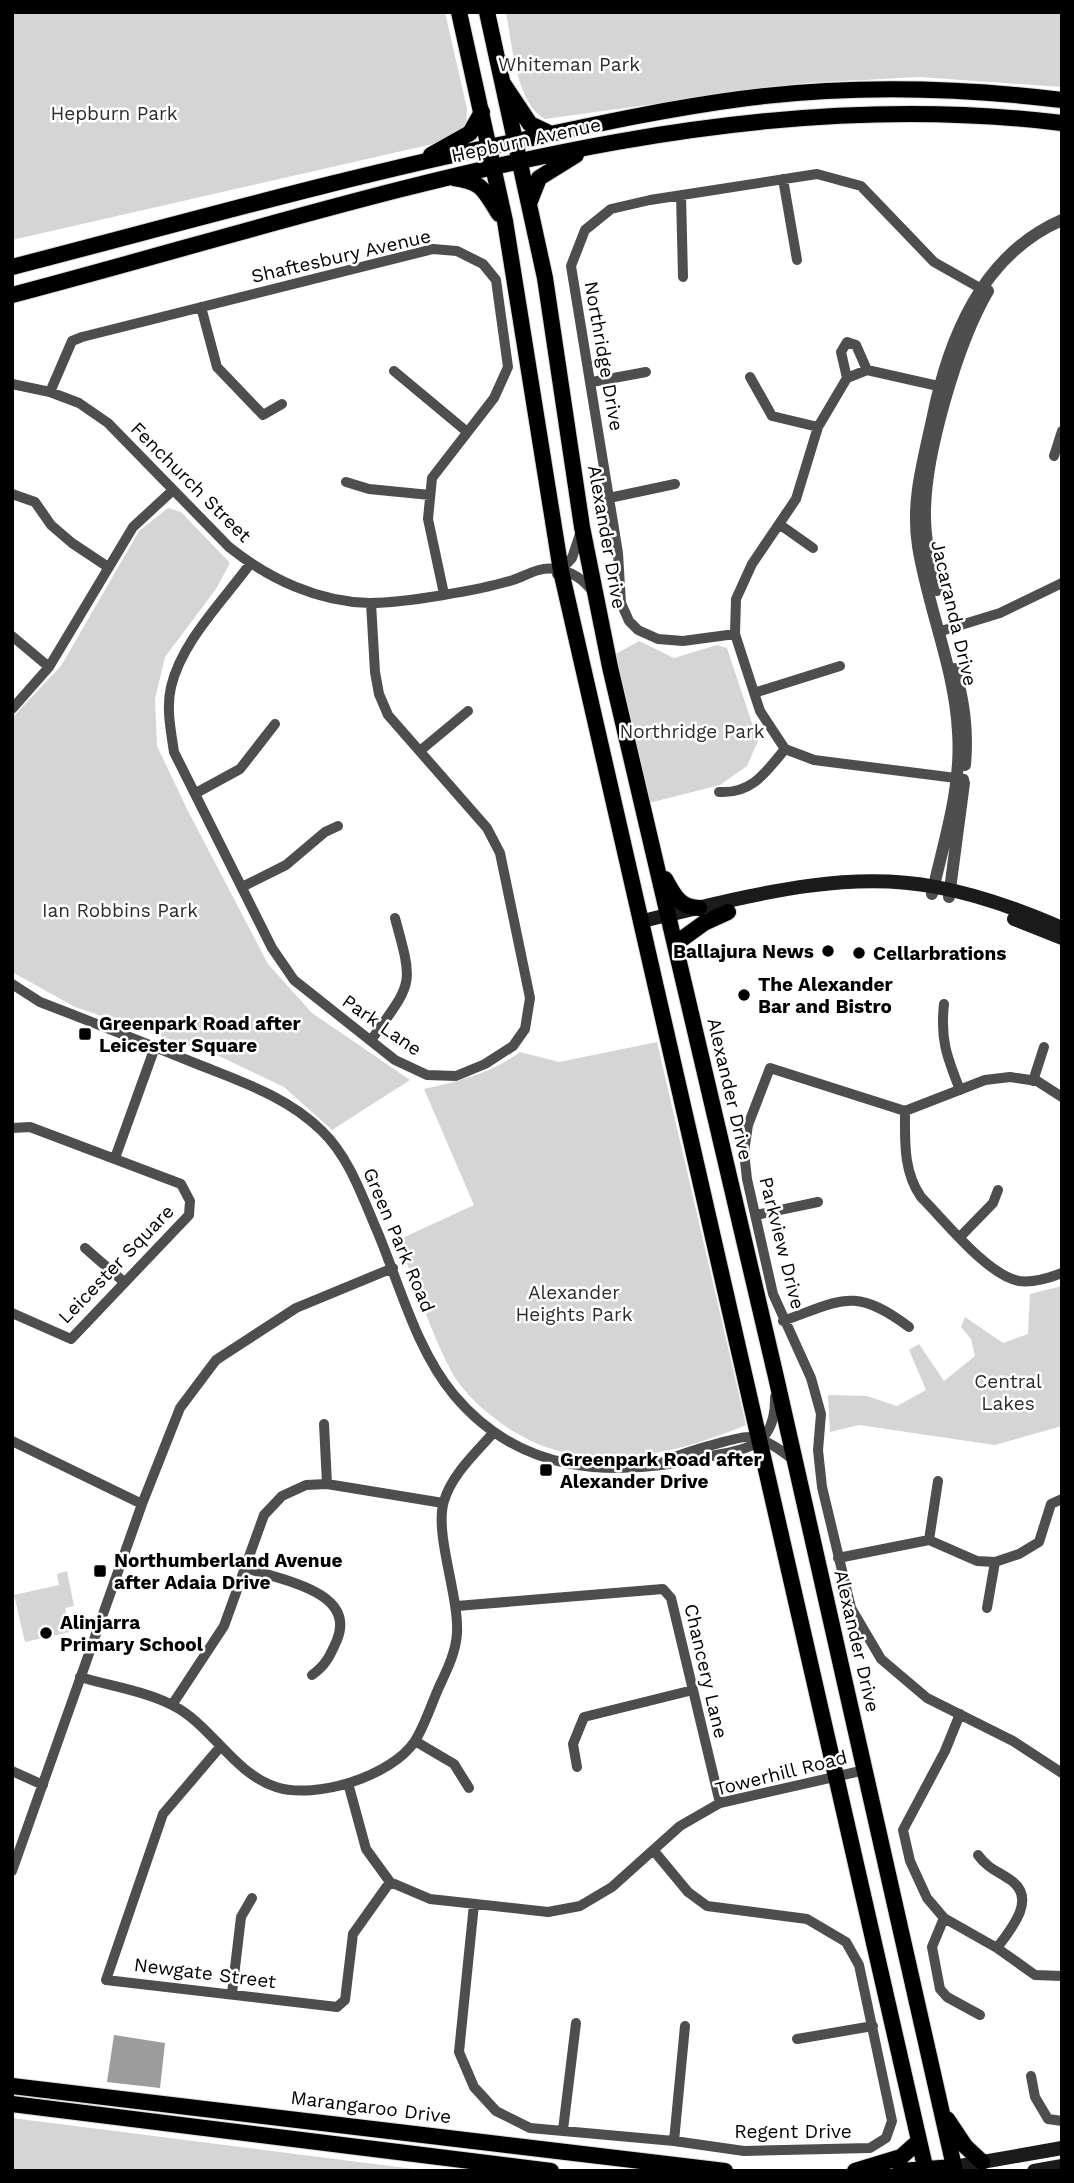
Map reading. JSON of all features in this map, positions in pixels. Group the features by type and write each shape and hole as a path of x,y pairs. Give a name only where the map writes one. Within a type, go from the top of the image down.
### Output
{"main road":[{"path":"459,12 505,221 561,571 925,2170"},
{"name":"Alexander Drive","path":"487,12 530,204 582,527 596,596 955,2169"},
{"path":"501,80 530,124 551,134"},
{"name":"Hepburn Avenue","path":"12,267 416,163 700,105 797,94 913,90 1062,100"},
{"path":"416,163 470,133 482,112"},
{"name":"Hepburn Avenue","path":"12,295 343,203 494,167 704,126 831,114 954,114 1062,123"},
{"path":"530,204 531,194 539,178 587,148"},
{"path":"449,178 470,180 483,187 505,221"},
{"path":"531,381 541,373 550,371 560,378"},
{"path":"655,862 679,902 684,906 699,908"},
{"path":"643,926 699,908 822,884 894,882 997,902 1062,928"},
{"path":"669,919 728,912 784,899 860,890 933,890"},
{"path":"950,894 1062,938"},
{"path":"675,944 693,930 728,912"},
{"name":"Marangaroo Drive","path":"12,2086 725,2171"},
{"path":"12,2105 551,2171"},
{"path":"942,2111 965,2146 982,2162"},
{"path":"458,2138 528,2155 533,2161 527,2168"},
{"path":"855,2171 901,2157 919,2141"},
{"path":"900,2171 955,2169 1062,2148"},
{"path":"1034,2171 1062,2166"}],"street":[{"name":"Northridge Drive","path":"736,634 683,641 658,639 638,630 629,621 621,603 610,498 571,266 585,230 611,209 817,174 861,186 934,262 984,290"},
{"path":"783,179 797,260"},
{"path":"681,195 683,277"},
{"name":"Jacaranda Drive","path":"933,890 968,734 965,705 942,631 927,547 925,514 943,387 984,290 1021,246 1062,220"},
{"name":"Jacaranda Drive","path":"984,290 1019,256 1062,227"},
{"name":"Shaftesbury Avenue","path":"50,392 72,341 433,249 457,251 483,264 496,280 508,367 494,398 432,478 428,519 443,594"},
{"path":"12,288 33,285 41,288"},
{"path":"201,307 217,368 227,382 263,415 282,404"},
{"path":"846,378 841,352 847,342 856,345 867,370"},
{"path":"943,387 867,370 846,378 818,427 796,499 752,564 736,598 736,634 760,712 785,749 814,760 960,778"},
{"path":"394,371 466,432"},
{"path":"592,382 646,372"},
{"path":"750,377 772,416 818,427"},
{"name":"Fenchurch Street","path":"12,384 50,392 79,403 108,423 172,491 250,564 294,587 336,600 372,603 443,594 513,580 553,568 561,571"},
{"path":"1054,456 1062,430"},
{"path":"346,482 369,489 430,495"},
{"path":"610,498 675,484"},
{"path":"12,709 49,667 133,527 172,491"},
{"path":"12,494 35,502 51,524 72,543 108,567"},
{"path":"779,524 813,548"},
{"path":"582,527 577,550 561,571 580,578 596,596"},
{"name":"Park Lane","path":"250,564 183,654 171,688 169,719 174,752 272,948 294,980 395,1060 428,1076 456,1076 485,1064 513,1046 525,1029 530,1012 530,998 500,853 487,828 388,715 379,694 372,603"},
{"path":"942,631 1000,613 1062,583"},
{"path":"12,636 49,667"},
{"path":"754,693 840,666"},
{"path":"421,750 468,711"},
{"path":"196,793 240,769 275,724"},
{"path":"719,792 740,791 757,782 785,749"},
{"name":"Jacaranda Drive","path":"950,894 960,778"},
{"path":"242,887 286,865 325,832 338,826"},
{"path":"372,1040 401,998 409,981 409,968 395,918"},
{"name":"Green Park Road","path":"12,984 40,1002 277,1097 323,1132 350,1170 427,1351 454,1395 493,1433 530,1453 565,1465 612,1469 676,1464 752,1447 758,1441"},
{"path":"944,1004 941,1032 943,1048 960,1090"},
{"path":"115,1158 155,1047"},
{"path":"1033,1081 1044,1047"},
{"name":"Parkview Drive","path":"905,1111 770,1068 748,1125 744,1152 773,1294 811,1378 821,1414 818,1450 821,1475 850,1608 881,1659 927,1698 1039,1756 1062,1773"},
{"path":"1062,1097 1033,1081 1010,1077 985,1080 905,1111 906,1157 914,1186 961,1237 1001,1275 1021,1281 1046,1279 1062,1273"},
{"name":"Leicester Square","path":"12,1128 30,1127 181,1184 190,1201 189,1215 71,1339 12,1313"},
{"path":"961,1237 993,1203 998,1190"},
{"path":"756,1216 818,1202"},
{"path":"85,1248 124,1282"},
{"path":"12,1871 142,1504 180,1408 216,1360 296,1308 393,1268"},
{"path":"783,1321 836,1301 851,1299 870,1301 909,1327"},
{"path":"758,1441 769,1432 774,1422 776,1377"},
{"path":"324,1424 327,1484"},
{"path":"80,1677 172,1705 250,1772 275,1787 304,1791 348,1783 384,1770 415,1741 454,1654 457,1606 444,1536 443,1503 458,1474 493,1433"},
{"path":"12,1441 142,1504"},
{"path":"758,1441 777,1447 795,1461"},
{"path":"929,1540 938,1481"},
{"path":"172,1705 224,1626 264,1515 282,1496 306,1485 327,1484 443,1503"},
{"path":"838,1558 929,1540 977,1561 995,1562 1019,1554 1039,1542 1051,1504 1062,1499"},
{"path":"987,1608 995,1562"},
{"path":"246,1568 324,1596 337,1606 341,1618 340,1633 326,1665 312,1675"},
{"name":"Chancery Lane","path":"457,1606 663,1589 671,1598 720,1803"},
{"path":"577,1767 573,1744 584,1717 693,1690"},
{"path":"960,1714 945,1751 903,1830 910,1861 921,1886 944,1918 998,1948 1035,1975 1062,1976"},
{"path":"415,1741 454,1764 469,1788"},
{"name":"Newgate Street","path":"221,1746 163,1814 106,1980 337,2007 345,2000 353,1934 390,1882"},
{"name":"Towerhill Road","path":"390,1882 430,1899 548,1912 580,1906 612,1887 680,1826 720,1803 865,1770"},
{"path":"12,1771 43,1785"},
{"path":"348,1783 366,1849 390,1882"},
{"name":"Regent Drive","path":"474,1903 459,2052 474,2087 496,2111 530,2128 674,2141 744,2151 870,2148 886,2138 892,2121 873,2025 859,1965 846,1942 807,1919 707,1906 688,1892 654,1852"},
{"path":"978,1854 989,1869 1013,1882 1021,1893 1022,1908 1017,1921 998,1948"},
{"path":"232,1993 241,1917 253,1898"},
{"path":"944,1918 932,1947 940,1989 947,1997 980,2014"},
{"path":"563,2130 576,2023"},
{"path":"797,2039 873,2025"},
{"path":"674,2141 685,2026"},
{"path":"1031,2076 1035,2097 1048,2119 1062,2121"}],"green space":[{"name":"Hepburn Park","path":"12,12 445,12 467,109 466,127 446,141 12,240"},
{"name":"Whiteman Park","path":"506,12 1062,12 1062,87 920,77 805,83 545,119 535,111 521,87"},
{"name":"Ian Robbins Park","path":"168,508 181,512 230,563 216,589 165,657 155,699 157,746 268,964 312,1013 410,1080 332,1130 284,1087 219,1056 75,1007 12,972 12,718 61,666 139,531"},
{"name":"Northridge Park","path":"639,641 674,658 717,645 727,648 758,741 747,766 720,785 649,803 614,655"},
{"name":"Alexander Heights Park","path":"657,1042 746,1425 681,1447 649,1454 584,1456 553,1449 522,1437 493,1417 459,1383 435,1337 398,1240 474,1205 424,1089 474,1076 498,1066 520,1052 559,1062"},
{"name":"Central Lakes","path":"1062,1286 1062,1426 995,1445 859,1425 830,1432 828,1395 867,1396 897,1406 926,1390 909,1350 919,1344 944,1381 975,1356 971,1339 961,1327 965,1317 1003,1343 1028,1334 1030,1294"},
{"path":"67,1571 74,1606 65,1608 70,1632 25,1642 14,1595 59,1585 57,1574"},
{"path":"12,2118 430,2171 12,2171"}],"shaded area":[{"path":"114,2035 165,2043 160,2088 107,2082"}],"place":[{"name":"Ballajura News","path":"828,951"},
{"name":"Cellarbrations","path":"859,953"},
{"name":"The Alexander Bar and Bistro","path":"744,995"},
{"name":"Greenpark Road after Leicester Square","path":"85,1034"},
{"name":"Greenpark Road after Alexander Drive","path":"546,1470"},
{"name":"Northumberland Avenue after Adaia Drive","path":"100,1571"},
{"name":"Alinjarra Primary School","path":"46,1633"}]}
